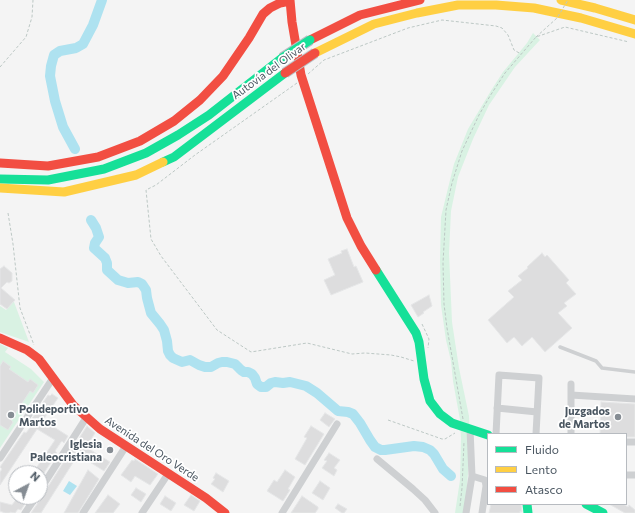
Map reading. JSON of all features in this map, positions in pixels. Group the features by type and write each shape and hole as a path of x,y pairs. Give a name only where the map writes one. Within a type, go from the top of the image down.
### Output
{"main road":[{"path":"0,163 48,166 98,157 140,141 174,121 200,100 223,76 249,38 263,14 270,8 290,0 292,22 302,79 347,218 362,246 416,333 419,342 425,384 430,401 435,408 452,423 487,435"},
{"name":"Autovía del Olivar","path":"0,179 48,180 104,170 146,153 209,115 282,58 310,40 360,15 420,0"},
{"path":"561,0 635,20"},
{"name":"Autovía del Olivar","path":"0,188 64,192 136,175 174,157 285,73 315,53 374,24 417,13 458,5 496,5 534,8 581,18 635,34"},
{"path":"0,191 64,192"},
{"name":"Avenida del Oro Verde","path":"0,338 27,350 38,359 73,405 100,430 210,501 226,513"},
{"path":"588,505 603,513"}],"street":[{"path":"496,433 499,375 539,378 536,433"},
{"path":"0,458 53,378"},
{"path":"571,384 571,433"},
{"path":"571,396 635,399"},
{"path":"497,408 537,412"},
{"path":"48,477 86,418"},
{"path":"282,513 338,424"},
{"path":"465,428 472,476 466,513"},
{"path":"83,513 126,446"},
{"path":"377,459 425,500 435,513"},
{"path":"142,513 168,474"},
{"path":"472,476 485,480 486,486 482,513"}],"lane":[{"path":"560,347 596,361 602,368 635,372"}],"path":[{"path":"0,67 26,38 32,18 33,0"},
{"path":"388,420 442,439 465,428 444,304 443,262 446,210 452,183 461,156 479,114 505,73 536,37 557,18 568,0"},
{"path":"422,364 401,357 364,353 352,354 307,343 251,352 217,330 161,256 151,239 146,190 156,185 195,155 302,79 324,60 408,28 442,20 496,26 502,28 508,35 514,50 521,54"},
{"path":"536,37 564,27 628,42"},
{"path":"8,213 20,308 33,344"},
{"path":"460,506 464,439"}],"green space":[{"path":"533,33 540,40 515,67 489,105 473,139 458,177 451,211 449,253 452,322 459,368 469,416 470,447 465,513 455,513 460,480 461,438 460,420 441,305 441,217 454,164 468,129 503,72 527,43"},
{"path":"14,301 29,342 0,332 0,306 6,310"},
{"name":"Polideportivo Martos","path":"0,344 8,348 5,352 31,369 44,382 0,448"}],"water":[{"path":"69,481 77,486 70,495 63,491"}],"building":[{"path":"347,249 354,267 356,266 363,282 331,295 324,280 335,275 328,259 342,253 341,251"},
{"path":"542,253 545,257 547,255 569,280 566,283 576,294 564,303 567,306 558,313 572,328 545,352 532,337 522,346 514,337 507,343 488,320 514,297 508,291 522,280 518,276"},
{"path":"4,266 12,273 12,281 9,283 7,282 1,288 15,300 7,309 0,304 0,269"},
{"path":"429,295 432,306 418,317 411,305"},
{"path":"3,361 11,367 9,369 28,382 30,379 38,385 33,393 30,391 11,420 13,422 8,430 0,425 0,366"},
{"path":"52,394 58,398 43,420 68,436 64,443 62,441 55,451 57,453 48,467 48,465 38,465 55,440 37,429 13,465 8,465 8,473 0,485 0,472 2,469 0,467 24,432 26,433 32,425 33,423 31,420 48,395 50,396"},
{"name":"Juzgados de Martos","path":"601,402 635,404 635,437 627,437 627,433 600,433"},
{"path":"325,413 335,419 329,427 320,420"},
{"path":"87,426 95,433 86,447 110,462 104,471 71,451"},
{"path":"311,426 324,434 305,465 295,459 307,438 304,437"},
{"path":"329,453 340,460 334,468 337,470 334,476 322,468 327,461 324,460"},
{"path":"69,457 74,461 48,502 48,487 65,460"},
{"path":"135,459 158,474 150,485 135,476 131,482 121,475 132,460 134,461"},
{"path":"88,470 99,479 78,513 64,513"},
{"path":"285,470 295,477 288,489 290,490 283,501 267,491 274,480 277,482"},
{"path":"216,473 229,481 223,492 211,484 215,479 213,478"},
{"path":"320,481 330,488 323,500 312,493"},
{"path":"136,488 146,494 141,502 131,495"},
{"path":"108,495 120,504 113,513 95,513"},
{"path":"191,495 200,501 194,511 184,505"},
{"path":"165,496 176,503 171,511 160,504"},
{"path":"302,496 318,507 315,513 291,513"},
{"path":"0,502 8,505 24,505 21,510 18,509 15,513 5,513 0,511"},
{"path":"338,504 347,509 344,513 335,508"},
{"path":"37,505 46,505 41,513 31,513"},
{"path":"491,505 521,505 522,512 520,511 520,513 489,513"},
{"path":"611,505 625,505 628,507 629,505 635,510 635,513 625,513"}],"waterway":[{"path":"75,149 63,127 55,101 50,76 51,66 54,55 60,51 76,48 83,44 93,25 102,0"},
{"path":"91,220 99,237 94,248 105,258 107,270 118,280 128,283 138,282 142,284 146,290 151,313 164,330 168,351 173,358 182,362 190,360 205,367 211,367 222,362 235,364 244,372 252,374 257,384 261,387 266,387 275,382 290,382 306,386 317,393 338,411 353,414 375,447 381,450 414,446 423,447 430,450 434,454 443,469 451,476"}],"traffic: fast":[{"path":"282,58 310,40"},
{"path":"0,179 48,180 104,169 146,153 209,115 282,58"},
{"path":"163,162 174,157 285,73"},
{"path":"376,270 416,333 419,342 424,379 430,401 440,414 452,423 487,435"},
{"path":"527,505 528,513"},
{"path":"588,505 603,513"}],"traffic: slow":[{"path":"561,0 635,20"},
{"path":"315,53 374,24 417,13 458,5 496,5 534,8 581,18 635,34"},
{"path":"0,188 64,192 136,175 163,162"}],"traffic: jam":[{"path":"290,0 292,22 301,75 347,218 361,246 376,270"},
{"path":"310,40 360,15 420,0"},
{"path":"0,163 48,166 98,157 140,141 174,121 200,100 223,76 249,38 263,14 270,8 280,3 290,1"},
{"path":"285,73 315,53"},
{"path":"0,338 27,350 39,359 73,405 100,429 206,498 225,513"}],"place":[{"name":"Polideportivo Martos","path":"11,415"},
{"name":"Juzgados de Martos","path":"618,417"},
{"name":"Iglesia Paleocristiana","path":"110,450"}]}
